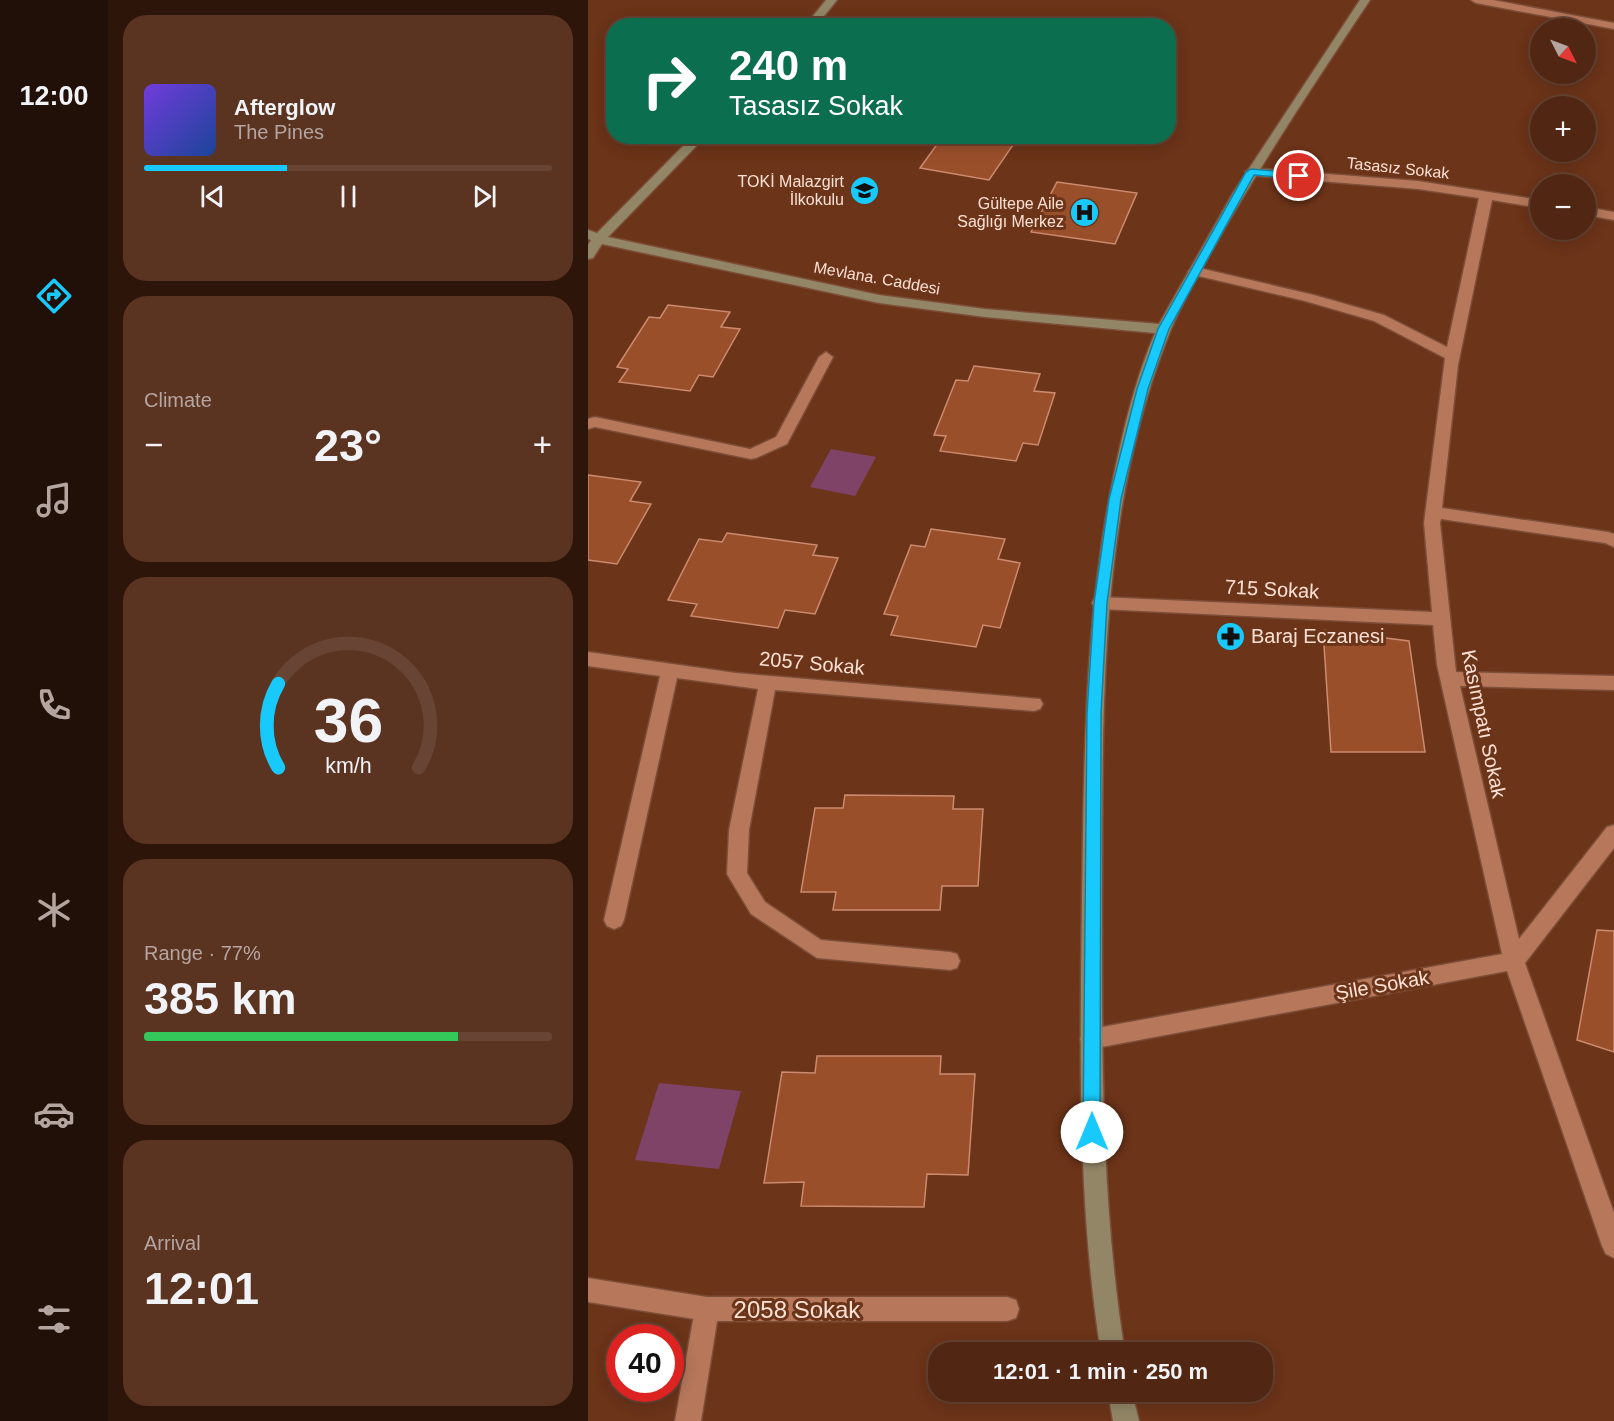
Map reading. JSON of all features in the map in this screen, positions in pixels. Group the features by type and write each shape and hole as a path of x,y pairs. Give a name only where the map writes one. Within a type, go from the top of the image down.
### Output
{"street":[{"path":"817,18 832,0"},
{"path":"1111,1342 1092,1155 1091,1039 1094,713 1100,603 1115,499 1143,389 1164,329 1251,172 1365,0"},
{"path":"1476,0 1614,26"},
{"path":"588,255 593,237 692,144"},
{"name":"Tasasız Sokak","path":"1251,172 1418,185 1530,203"},
{"name":"Kasımpatı Sokak","path":"1486,196 1453,356 1431,523 1441,619 1449,679 1514,961 1614,1246"},
{"path":"1596,213 1614,216"},
{"name":"Mevlana. Caddesi","path":"593,237 880,299 981,313 1164,329"},
{"path":"1195,271 1309,298 1379,318 1453,356"},
{"path":"588,424 595,422 751,454 782,440 826,357"},
{"path":"1433,512 1608,538 1614,541"},
{"name":"715 Sokak","path":"1100,603 1441,619"},
{"name":"2057 Sokak","path":"588,659 768,682 1034,704"},
{"path":"614,920 670,671"},
{"path":"1449,679 1614,683"},
{"path":"768,682 739,830 737,874 758,908 817,949 950,961"},
{"path":"1514,961 1614,833"},
{"name":"Şile Sokak","path":"1091,1039 1514,961"},
{"name":"2058 Sokak","path":"588,1290 707,1309 1007,1308"},
{"path":"688,1421 707,1309"},
{"path":"1122,1402 1126,1421"}],"shaded area":[{"path":"831,449 876,457 855,496 810,487"},
{"path":"659,1083 741,1091 719,1169 635,1160"}],"building":[{"path":"937,144 1014,144 989,180 920,168"},
{"name":"Gültepe Aile Sağlığı Merkez","path":"1057,182 1137,193 1115,244 1031,232"},
{"path":"668,305 730,312 721,327 740,329 713,377 699,375 690,391 619,382 628,369 617,367 649,317 660,318"},
{"path":"974,366 1040,374 1034,391 1055,393 1038,445 1023,443 1016,461 940,451 946,436 934,435 956,380 968,381"},
{"path":"588,475 641,482 630,501 651,504 617,564 588,560"},
{"path":"931,529 1005,539 998,559 1020,563 1000,628 983,625 976,647 891,635 898,616 884,614 911,545 925,547"},
{"path":"727,533 817,545 813,555 838,558 815,614 785,610 778,628 691,616 697,604 668,600 699,539 722,542"},
{"path":"1323,630 1409,641 1425,752 1331,752"},
{"path":"845,795 954,796 953,809 983,809 978,886 942,886 940,910 833,910 836,892 801,892 815,808 843,808"},
{"path":"1597,930 1614,931 1614,1052 1577,1040"},
{"path":"817,1056 941,1056 940,1074 975,1074 968,1175 927,1174 924,1207 801,1206 804,1182 764,1183 782,1072 815,1073"}],"place":[{"name":"TOKİ Malazgirt İlkokulu","path":"865,190"},
{"name":"Gültepe Aile Sağlığı Merkez","path":"1085,212"},
{"name":"Baraj Eczanesi","path":"1230,636"}],"route":[{"path":"1092,1132 1094,713 1100,603 1115,499 1143,389 1156,348 1222,220 1251,172 1299,176"}]}
